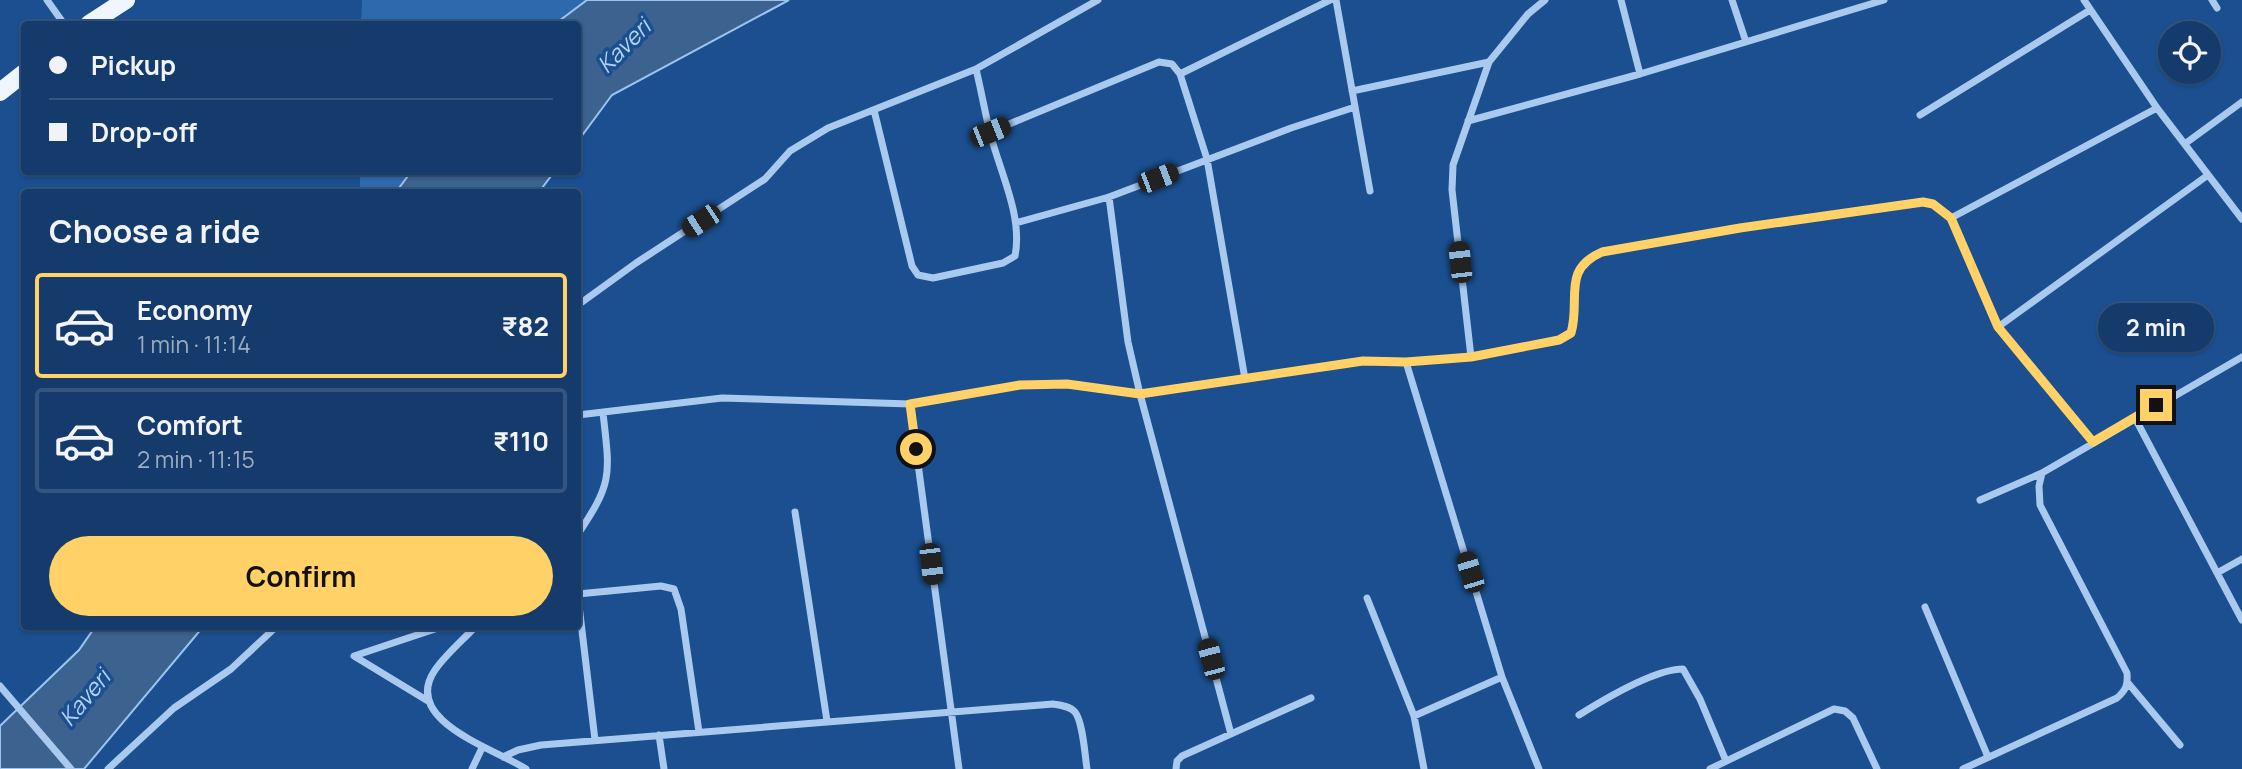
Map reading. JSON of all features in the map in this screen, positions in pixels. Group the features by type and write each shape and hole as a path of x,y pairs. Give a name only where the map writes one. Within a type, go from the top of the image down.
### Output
{"main road":[{"path":"94,21 126,0"},
{"path":"0,92 21,75"}],"street":[{"path":"47,0 62,21"},
{"path":"581,303 636,263 765,179 790,151 828,128 976,69 1098,0"},
{"path":"1180,74 1330,0"},
{"path":"1336,0 1370,191"},
{"path":"1471,357 1452,190 1453,165 1489,61 1528,14 1545,0"},
{"path":"1621,0 1640,74"},
{"path":"1732,0 1746,42"},
{"path":"1468,121 1640,74 1884,0"},
{"path":"2084,0 2157,108 2242,219"},
{"path":"2211,0 2217,8"},
{"path":"1920,115 2090,10"},
{"path":"1352,91 1489,61"},
{"path":"990,132 1159,62 1172,64 1180,74 1207,159 1245,379"},
{"path":"874,110 912,266 918,275 933,278 1003,263 1015,256 1018,242 1016,223 990,132 976,69"},
{"path":"2186,143 2242,102"},
{"path":"1016,223 1109,198 1207,159 1355,107"},
{"path":"1951,218 2157,108"},
{"path":"1998,327 2208,174"},
{"path":"1109,198 1128,341 1140,394 1231,734"},
{"path":"581,415 722,398 910,404 1020,385 1067,384 1140,394 1363,361 1406,362 1471,357 1559,340 1571,333 1575,318 1574,285 1580,268 1589,258 1602,252 1740,228 1923,202 1933,204 1951,218 1998,327 2093,442"},
{"path":"1980,500 2042,473 2242,357"},
{"path":"1406,362 1502,677 1539,769"},
{"path":"910,404 959,769"},
{"path":"581,530 598,504 607,483 609,464 603,413"},
{"path":"2135,418 2242,620"},
{"path":"1963,769 2117,698 2128,683 2127,673 2040,505 2039,486 2042,473"},
{"path":"795,512 827,721"},
{"path":"2217,573 2242,559"},
{"path":"581,595 661,586 674,589 681,609 699,732"},
{"path":"1367,598 1414,716 1424,769"},
{"path":"1925,607 1988,758"},
{"path":"581,621 595,740"},
{"path":"108,769 174,708 231,669 273,630"},
{"path":"432,630 354,656 428,701 436,715 482,748 526,769"},
{"path":"428,701 428,685 435,670 472,630"},
{"path":"1579,715 1664,671 1683,669 1700,699 1726,761"},
{"path":"1414,716 1502,677"},
{"path":"2128,683 2179,745"},
{"path":"0,686 71,769"},
{"path":"1176,769 1177,761 1182,756 1311,698"},
{"path":"503,757 541,744 1053,704 1065,706 1075,712 1087,769"},
{"path":"1710,769 1834,709 1845,711 1853,718 1877,769"},
{"path":"659,735 664,769"},
{"path":"472,769 482,748"}],"shaded area":[{"path":"362,0 587,0 559,21 361,21"},
{"path":"360,175 410,175 400,189 360,189"}],"water":[{"name":"Kaveri","path":"587,0 789,0 612,95 581,137 581,21 559,21"},
{"path":"409,175 552,175 541,189 398,189"},
{"name":"Kaveri","path":"93,630 200,630 84,769 0,769 0,726 79,650"}],"route":[{"path":"916,449 910,404 1020,385 1067,384 1140,394 1363,361 1406,362 1471,357 1559,340 1571,333 1575,318 1574,285 1580,268 1589,258 1602,252 1740,228 1923,202 1933,204 1951,218 1998,327 2093,442 2156,405"}]}
